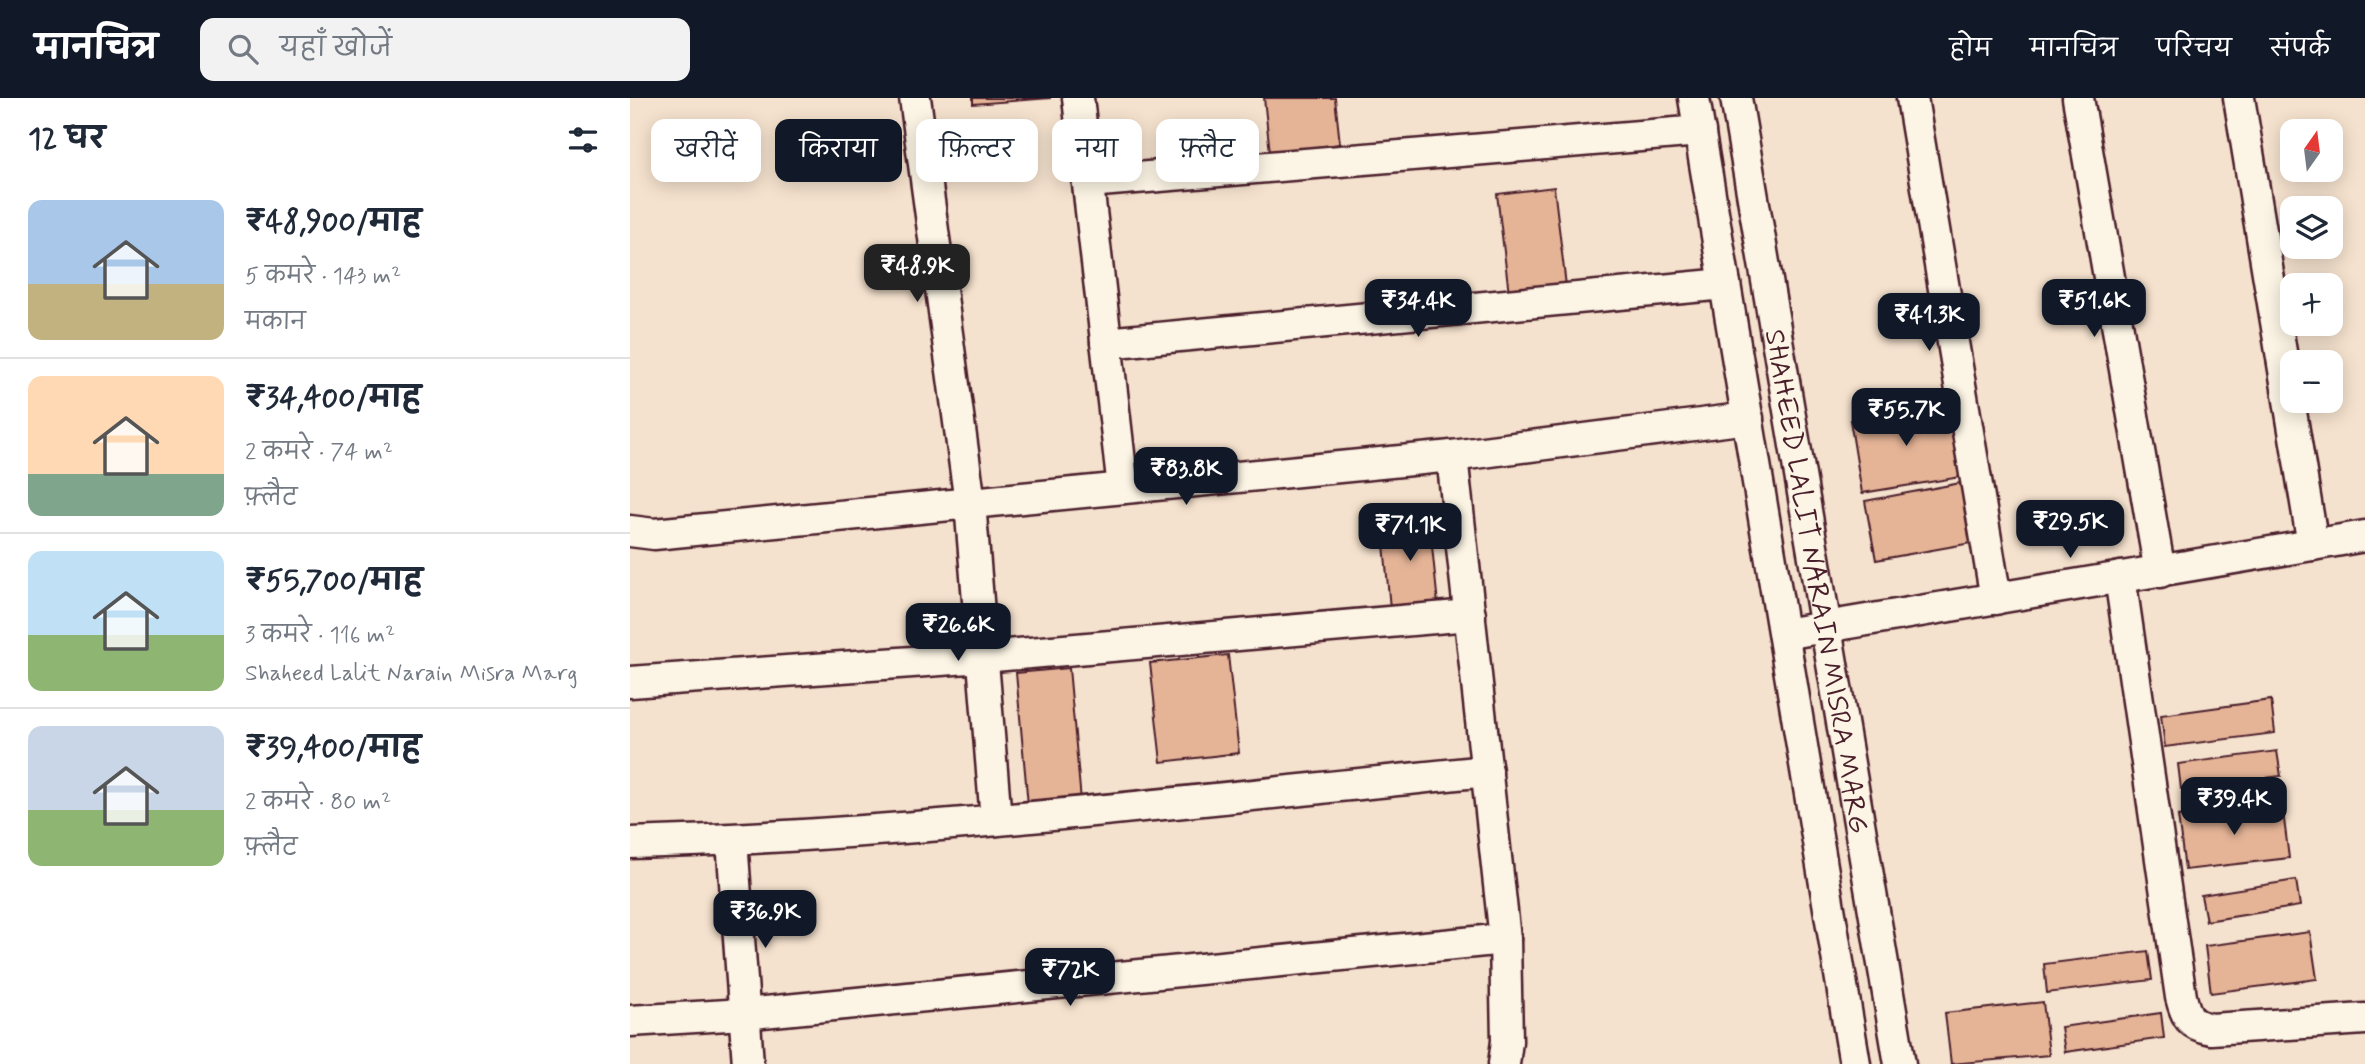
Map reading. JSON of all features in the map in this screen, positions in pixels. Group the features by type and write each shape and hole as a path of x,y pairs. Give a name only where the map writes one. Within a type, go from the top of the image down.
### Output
{"street":[{"path":"915,98 970,503 996,820"},
{"path":"1078,98 1080,119"},
{"name":"SHAHEED LALIT NARAIN MISRA MARG","path":"1694,98 1855,1064"},
{"name":"SHAHEED LALIT NARAIN MISRA MARG","path":"1736,98 1900,1064"},
{"path":"1912,98 1996,599"},
{"path":"2078,98 2160,572"},
{"path":"2239,98 2313,545"},
{"path":"1142,178 1700,131"},
{"path":"1088,182 1123,488"},
{"path":"1106,343 1725,284"},
{"path":"630,531 654,534 1452,456 1748,418"},
{"path":"1452,456 1505,939 1507,1041 1504,1064"},
{"path":"1784,634 2365,536"},
{"path":"2120,577 2185,1014 2198,1027 2211,1029 2365,1019"},
{"path":"630,682 983,657 1470,615"},
{"path":"630,843 732,840 996,820 1487,771"},
{"path":"732,840 748,1064"},
{"path":"630,1021 744,1014 1505,939"}],"building":[{"path":"973,98 1051,98 973,104"},
{"path":"1264,98 1335,98 1340,144 1270,153"},
{"path":"1554,187 1566,286 1509,293 1497,194"},
{"path":"1949,403 1961,477 1862,493 1850,420"},
{"path":"1966,482 1977,542 1876,560 1865,501"},
{"path":"1428,507 1439,614 1391,619 1381,512"},
{"path":"1228,655 1239,753 1161,762 1150,663"},
{"path":"1069,668 1081,801 1028,805 1016,673"},
{"path":"2271,700 2275,733 2165,747 2161,715"},
{"path":"2277,751 2281,776 2181,789 2178,764"},
{"path":"2282,804 2289,858 2185,870 2178,816"},
{"path":"2296,880 2300,906 2206,921 2201,895"},
{"path":"2310,932 2317,979 2211,993 2205,946"},
{"path":"2148,951 2152,980 2047,993 2044,964"},
{"path":"2043,1002 2049,1055 1951,1064 1945,1013"},
{"path":"2161,1013 2164,1038 2065,1052 2061,1027"}]}
